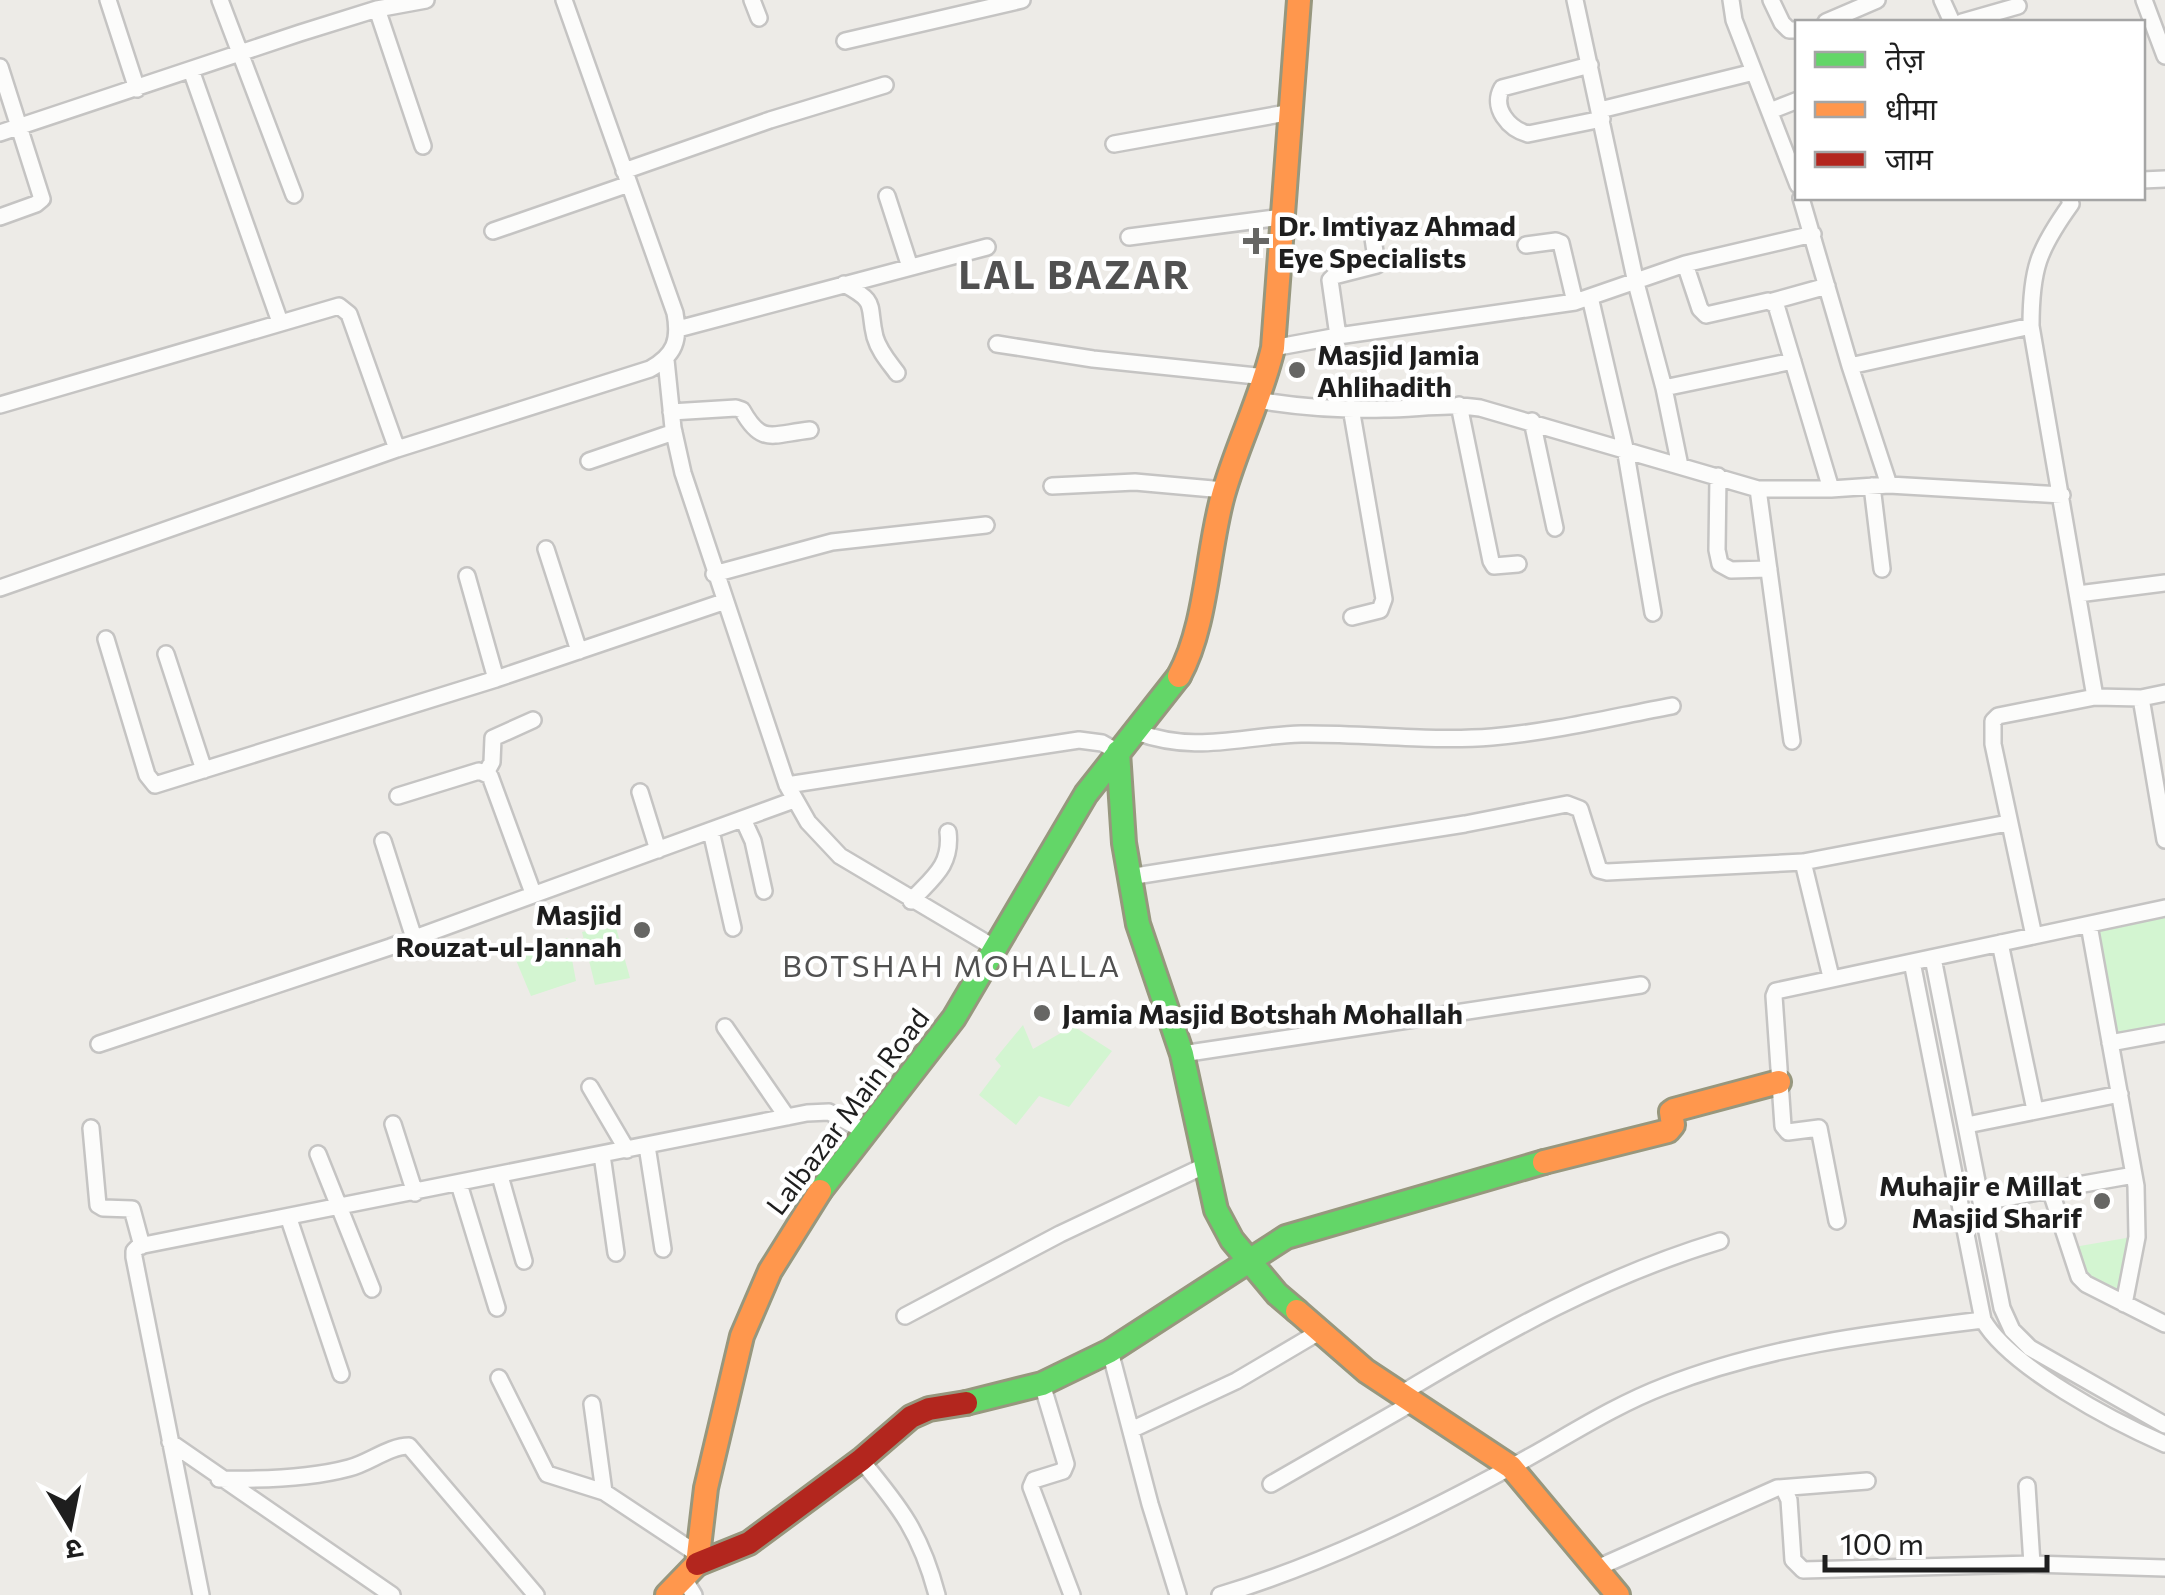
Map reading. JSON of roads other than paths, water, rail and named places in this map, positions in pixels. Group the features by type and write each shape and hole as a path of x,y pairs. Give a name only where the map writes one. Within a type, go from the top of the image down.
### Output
{"street":[{"path":"108,0 137,89"},
{"path":"220,0 294,195"},
{"path":"0,133 377,10 426,0"},
{"path":"0,588 397,449 650,369 666,360 676,346 678,328 564,0"},
{"path":"752,0 759,18"},
{"path":"845,41 1022,0"},
{"name":"Lalbazar Main Road","path":"688,1578 742,1336 770,1271 809,1205 933,1048 1060,833 1186,662 1224,490 1266,377 1272,348 1299,0"},
{"path":"1575,0 1680,466"},
{"path":"1731,0 1734,20 1754,72 1793,157"},
{"path":"1772,0 1782,24 1795,30"},
{"path":"2144,0 2159,18 2165,56"},
{"path":"1832,20 1869,7"},
{"path":"377,10 423,146"},
{"path":"1972,20 2019,10"},
{"path":"1590,65 1502,88 1499,107 1509,123 1528,134 1754,72"},
{"path":"0,66 42,199 0,217"},
{"path":"191,70 280,322"},
{"path":"493,230 770,120 885,85"},
{"path":"1770,111 1795,101"},
{"path":"1114,144 1292,112"},
{"path":"887,196 910,266"},
{"path":"1803,200 1881,485 1882,570"},
{"path":"2070,200 2044,242 2031,280 2031,326 2095,697"},
{"path":"1129,237 1282,217"},
{"path":"1338,336 1330,280 1377,266 1371,225"},
{"path":"1272,348 1582,299 1685,264 1813,234"},
{"path":"1526,246 1556,241 1564,247 1582,299 1625,448 1653,613"},
{"path":"678,328 987,247"},
{"path":"1685,264 1700,309 1706,315 1827,286"},
{"path":"844,284 872,303 876,337 897,374"},
{"path":"1774,301 1831,490"},
{"path":"0,405 280,322 334,307 344,308 397,449"},
{"path":"1850,366 2031,326"},
{"path":"996,344 1093,359 1266,377"},
{"path":"666,360 682,473 790,793 821,838 840,856 995,948"},
{"path":"1664,388 1793,361"},
{"path":"1257,400 1291,406 1378,410 1459,405 1532,421 1758,489 1831,490 1881,485 2062,495"},
{"path":"1459,405 1491,561 1494,566 1518,564"},
{"path":"671,412 736,408 742,410 751,428 762,434 810,430"},
{"path":"1350,408 1384,599 1380,610 1352,617"},
{"path":"1532,421 1555,528"},
{"path":"589,461 674,432"},
{"path":"1718,476 1716,550 1720,564 1731,570 1768,569"},
{"path":"1052,486 1135,482 1224,490"},
{"path":"1758,489 1792,741"},
{"path":"714,574 832,542 986,525"},
{"path":"546,549 579,651"},
{"path":"467,576 496,679"},
{"path":"2078,594 2165,583"},
{"path":"106,639 151,783 162,784 496,679 723,602"},
{"path":"166,654 204,770"},
{"path":"2034,936 2008,823 1993,744 1993,721 2004,713 2095,697 2140,698 2165,693"},
{"path":"2140,698 2161,794 2165,840"},
{"path":"1136,732 1164,742 1208,744 1301,734 1462,738 1531,732 1672,706"},
{"path":"2146,716 2165,712"},
{"path":"486,773 492,762 493,738 534,720"},
{"path":"99,1044 414,938 711,831 743,819 790,793 1092,740 1118,752 1128,876 1138,924 1182,1054 1216,1210 1232,1240 1277,1294 1319,1332 1405,1399 1511,1468 1618,1595"},
{"path":"398,796 478,771 486,773 533,894"},
{"path":"640,792 658,850"},
{"path":"1128,876 1465,824 1567,804 1580,809 1599,870 1606,872 1803,862 2008,823"},
{"path":"743,819 753,841 764,891"},
{"path":"711,831 733,928"},
{"path":"911,901 947,860 948,832"},
{"path":"383,841 414,938"},
{"path":"1803,862 1831,977"},
{"path":"1837,1221 1821,1132 1814,1127 1784,1130 1774,996 1782,988 2165,908"},
{"path":"2089,924 2134,1174 2137,1237 2124,1304"},
{"path":"2000,943 2035,1110"},
{"path":"1934,958 2002,1308 2012,1330 2030,1348 2165,1425"},
{"path":"1912,962 1983,1320 2008,1352 2054,1383 2165,1444"},
{"path":"1182,1054 1640,984"},
{"path":"725,1028 787,1117"},
{"path":"2110,1043 2165,1033"},
{"path":"499,1378 547,1474 604,1492 688,1578 748,1543 911,1417 929,1409 995,1398 1042,1384 1110,1351 1286,1237 1668,1130 1674,1110 1779,1082"},
{"path":"590,1088 627,1150"},
{"path":"1966,1125 2120,1094"},
{"path":"201,1594 134,1251 142,1246 787,1117 829,1112 866,1132"},
{"path":"393,1124 415,1193"},
{"path":"91,1128 98,1204 103,1208 132,1208 142,1246"},
{"path":"647,1146 663,1249"},
{"path":"318,1154 372,1290"},
{"path":"602,1155 616,1253"},
{"path":"905,1316 1060,1234 1204,1166"},
{"path":"1982,1202 2134,1174"},
{"path":"500,1176 524,1261"},
{"path":"459,1184 498,1308"},
{"path":"2050,1189 2078,1277 2165,1324"},
{"path":"290,1218 342,1374"},
{"path":"1272,1484 1560,1302 1661,1260 1720,1241"},
{"path":"1220,1595 1354,1544 1511,1468 1618,1406 1724,1365 1799,1348 1983,1320"},
{"path":"1130,1430 1236,1381 1319,1332"},
{"path":"1110,1351 1178,1595"},
{"path":"1042,1384 1066,1464 1063,1471 1034,1480 1031,1487 1072,1595"},
{"path":"592,1404 604,1492"},
{"path":"170,1442 392,1595"},
{"path":"219,1478 329,1472 409,1446 536,1595"},
{"path":"860,1460 901,1508 916,1534 938,1595"},
{"path":"1598,1568 1777,1488 1867,1481"},
{"path":"2027,1486 2032,1564"},
{"path":"1784,1489 1790,1500 1793,1560 1802,1570 2032,1564 2165,1568"}],"place":[{"name":"Dr. Imtiyaz Ahmad Eye Specialists","path":"1256,241"},
{"name":"Masjid Jamia Ahlihadith","path":"1297,370"},
{"name":"Masjid Rouzat-ul-Jannah","path":"642,930"},
{"name":"Jamia Masjid Botshah Mohallah","path":"1042,1013"},
{"name":"Muhajir e Millat Masjid Sharif","path":"2102,1201"}],"district":[{"name":"LAL BAZAR","path":"1075,273"},
{"name":"BOTSHAH MOHALLA","path":"952,964"}]}
